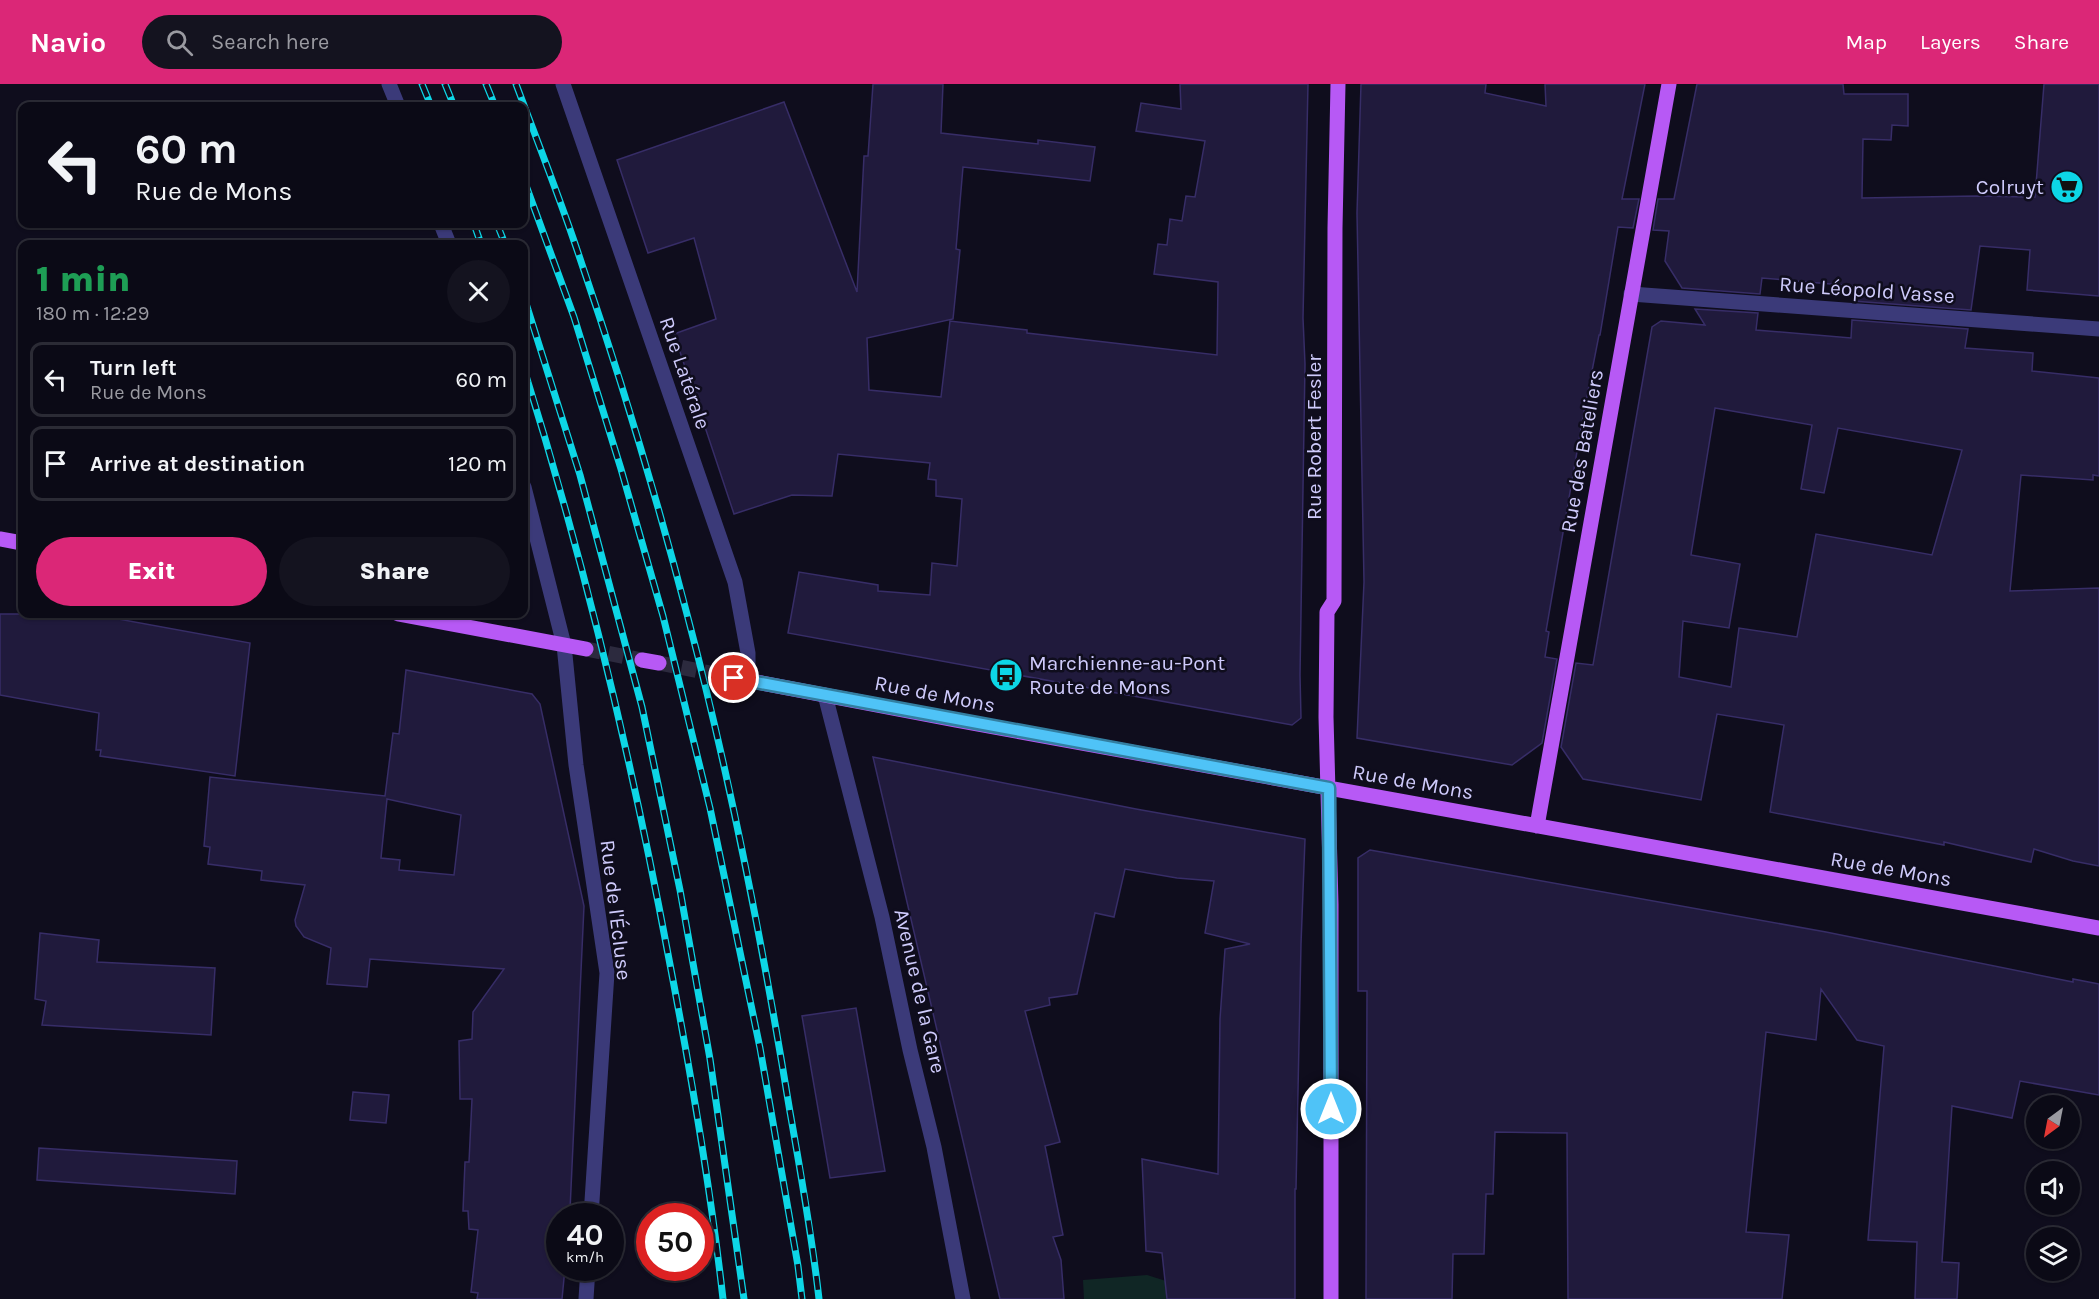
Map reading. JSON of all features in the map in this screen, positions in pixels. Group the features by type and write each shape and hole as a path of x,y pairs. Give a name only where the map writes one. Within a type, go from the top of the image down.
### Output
{"main road":[{"name":"Rue Robert Fesler","path":"1331,1299 1331,904 1326,717 1327,612 1334,601 1335,239 1338,84"},
{"name":"Rue des Bateliers","path":"1537,826 1669,84"},
{"path":"0,539 18,542"},
{"path":"419,618 586,649"},
{"path":"642,660 660,663"},
{"name":"Rue de Mons","path":"720,675 2099,928"}],"street":[{"path":"389,84 396,102"},
{"name":"Rue Latérale","path":"563,84 735,582 747,653 748,680"},
{"name":"Rue Léopold Vasse","path":"1631,294 2099,329"},
{"name":"Rue de l'Écluse","path":"528,503 564,645 576,765 607,973 592,1203"},
{"name":"Avenue de la Gare","path":"825,695 882,916 910,1050 934,1147 963,1299"},
{"path":"586,1299 587,1281"}],"green space":[{"path":"1147,1275 1166,1281 1167,1299 1084,1299 1083,1280"}],"building":[{"path":"873,84 943,84 941,133 1038,144 1038,140 1095,147 1090,181 963,167 956,249 960,250 953,319 867,338 869,390 941,397 950,321 1027,330 1027,333 1217,355 1218,282 1154,274 1158,244 1167,245 1170,219 1182,221 1186,196 1195,197 1205,141 1136,131 1141,103 1181,109 1180,84 1308,84 1303,318 1305,364 1301,718 1292,725 788,633 799,572 878,585 878,591 930,595 932,563 957,566 962,499 936,496 936,480 928,479 930,463 838,454 832,496 792,495 734,514 674,334 716,319 694,238 648,253 617,160 784,102 857,292 864,156 868,156"},
{"path":"1361,84 1486,84 1485,93 1546,106 1545,84 1645,84 1622,199 1639,199 1633,228 1618,227 1546,631 1549,632 1545,657 1557,659 1542,743 1512,765 1357,738 1364,582 1357,213"},
{"path":"1697,84 1843,84 1844,94 1908,94 1908,126 1892,125 1891,140 1863,139 1862,198 2035,197 2044,84 2099,84 2099,296 2027,290 2030,250 1980,246 1971,310 1853,301 1854,286 1762,278 1760,294 1682,288 1665,261 1669,231 1653,230 1658,199 1674,199"},
{"path":"1695,309 1758,313 1756,330 1851,338 1852,320 1968,329 1965,348 2033,353 2032,371 2099,378 2099,476 2093,475 2093,480 2021,475 2010,591 2099,588 2099,866 2034,849 2031,862 1944,842 1944,845 1770,812 1784,725 1717,714 1701,800 1583,779 1561,747 1576,663 1593,665 1652,327 1661,321 1705,325","holes":["1715,408 1812,425 1801,489 1824,493 1838,428 1962,450 1932,555 1816,534 1797,637 1739,628 1731,687 1679,677 1683,621 1729,628 1740,564 1691,555"]},
{"path":"0,614 18,614 18,618 113,618 250,643 235,776 100,756 101,750 96,750 99,713 0,695"},
{"path":"406,670 532,694 540,704 584,906 570,1203 546,1203 546,1281 564,1281 562,1299 477,1299 478,1293 471,1292 478,1230 469,1229 468,1211 463,1211 465,1162 469,1162 472,1099 460,1099 459,1041 472,1039 473,1012 504,969 370,959 367,987 327,984 331,948 304,937 296,926 295,920 305,885 261,880 262,871 208,864 210,847 204,846 210,777 385,796 393,733 399,734","holes":["387,799 461,815 454,875 399,870 400,860 381,858"]},
{"path":"873,757 1136,809 1305,839 1295,1189 1295,1299 1167,1299 1162,1253 1146,1251 1142,1159 1218,1174 1220,1019 1225,949 1250,944 1205,933 1214,881 1177,878 1125,869 1114,917 1095,913 1077,994 1049,998 1050,1005 1025,1011 1060,1142 1045,1146 1063,1235 1053,1237 1061,1260 1064,1299 1000,1299"},
{"path":"1370,850 1826,932 2073,982 2073,979 2099,984 2099,1095 2020,1081 2012,1118 1952,1106 1942,1262 1959,1263 1957,1299 1915,1299 1917,1242 1868,1240 1884,1046 1857,1040 1821,989 1816,1040 1766,1032 1746,1232 1789,1235 1782,1299 1568,1299 1567,1133 1495,1132 1493,1194 1486,1194 1484,1254 1453,1254 1452,1299 1366,1299 1367,991 1358,991 1358,858"},
{"path":"40,933 99,940 97,962 215,968 211,1035 42,1025 46,1001 35,999"},
{"path":"856,1008 885,1171 830,1178 802,1016"},
{"path":"353,1092 389,1095 386,1123 350,1120"},
{"path":"39,1148 237,1161 235,1194 37,1180"}],"tunnel":[{"path":"586,649 642,660"},
{"path":"659,663 720,675"}],"railway":[{"path":"422,84 429,102"},
{"path":"445,84 452,102"},
{"path":"486,84 493,102"},
{"path":"516,84 523,102"},
{"path":"528,116 573,238 620,379 662,522 704,679 757,926 802,1182 819,1299"},
{"path":"528,191 574,317 663,616 710,808 760,1048 802,1299"},
{"path":"475,228 480,240"},
{"path":"499,228 503,240"},
{"path":"528,310 580,475 642,707 680,890 710,1059 744,1299"},
{"path":"528,382 567,514 605,659 654,880 692,1083 723,1299"}],"place":[{"name":"Colruyt","path":"2067,187"},
{"name":"Marchienne-au-Pont Route de Mons","path":"1006,675"}],"route":[{"path":"734,678 1329,788 1331,1109"}]}
